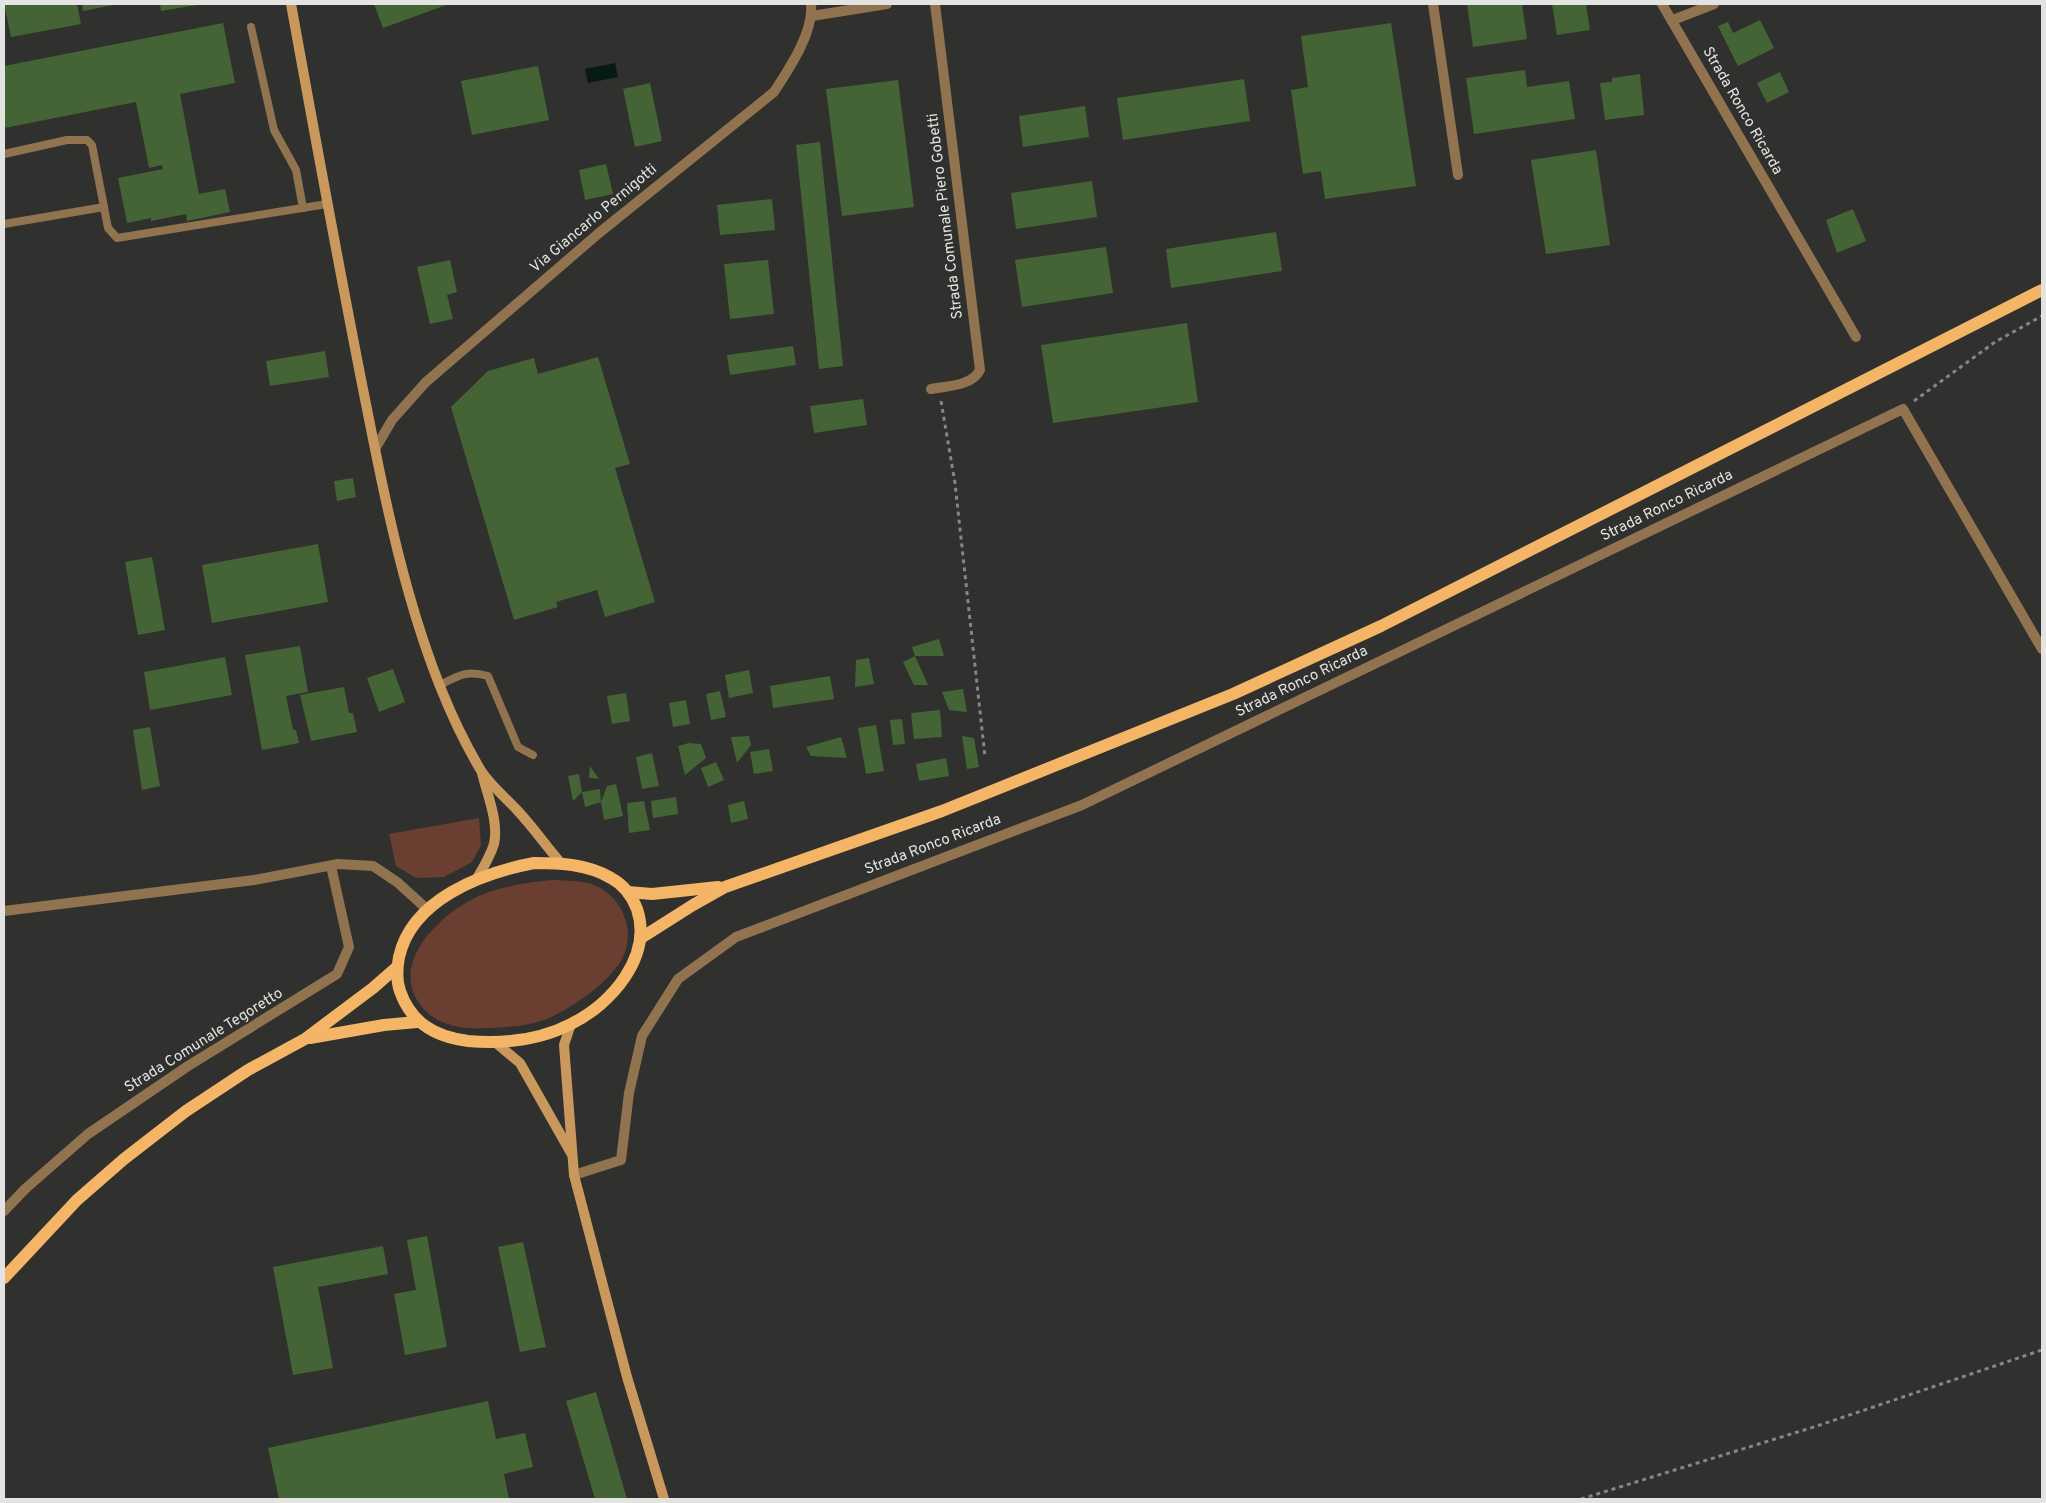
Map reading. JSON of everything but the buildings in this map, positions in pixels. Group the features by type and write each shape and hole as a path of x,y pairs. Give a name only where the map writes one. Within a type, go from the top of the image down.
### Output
{"main road":[{"path":"292,4 327,204 375,449 394,538 415,611 440,685 458,729 482,772 519,812 561,863"},
{"path":"642,938 693,904 726,887 942,812 1233,694 1381,626 2042,290"},
{"path":"476,880 494,842 491,811 482,772"},
{"path":"561,863 591,869 612,878 628,892 640,919 642,938 634,961 620,984 596,1008 571,1024 536,1037 496,1044 460,1040 434,1031 417,1022 405,1006 398,987 397,967 401,947 412,927 428,910 449,894 476,880 506,869 525,865 561,863"},
{"path":"628,892 652,894 726,887"},
{"path":"4,1278 76,1200 124,1159 186,1111 240,1075 305,1039 373,988 397,967"},
{"path":"305,1039 384,1025 417,1022"},
{"path":"571,1024 564,1045 574,1175 627,1377 664,1499"},
{"path":"496,1044 520,1063 572,1156"}],"street":[{"name":"Via Giancarlo Pernigotti","path":"375,449 392,420 426,382 599,233 774,92 791,66 812,16 811,4"},
{"path":"812,16 887,4"},
{"name":"Strada Comunale Piero Gobetti","path":"935,4 980,370 977,376 970,381 935,388"},
{"path":"1433,4 1458,175"},
{"name":"Strada Ronco Ricarda","path":"1662,4 1856,337"},
{"path":"1673,20 1714,4"},
{"path":"1903,409 2042,649"},
{"name":"Strada Ronco Ricarda","path":"574,1175 621,1160 630,1093 642,1036 678,979 736,937 1082,805 1903,409"},
{"path":"4,911 254,880 331,866 373,866 398,882 428,910"},
{"name":"Strada Comunale Tegoretto","path":"4,1211 25,1189 88,1134 188,1066 337,974 349,948 331,866"}],"lane":[{"path":"251,27 274,130 296,170 303,208"},
{"path":"4,154 67,140 87,140 92,145 108,228 117,238 327,204"},
{"path":"4,224 104,207"},
{"path":"440,685 457,676 472,672 488,676 518,747 533,755"}],"path":[{"path":"1903,409 1995,342 2042,316"},
{"path":"935,388 955,484 985,757"},
{"path":"1581,1499 1817,1426 2042,1350"}],"shaded area":[{"path":"615,63 618,77 588,83 585,69"},
{"path":"479,818 481,845 472,862 444,877 416,878 396,866 389,834"},
{"path":"553,880 589,883 604,890 619,905 627,925 627,947 623,957 610,975 592,992 571,1006 544,1020 528,1024 470,1028 444,1023 428,1013 412,990 411,972 415,955 425,939 438,924 470,900 486,893 520,884"}]}
